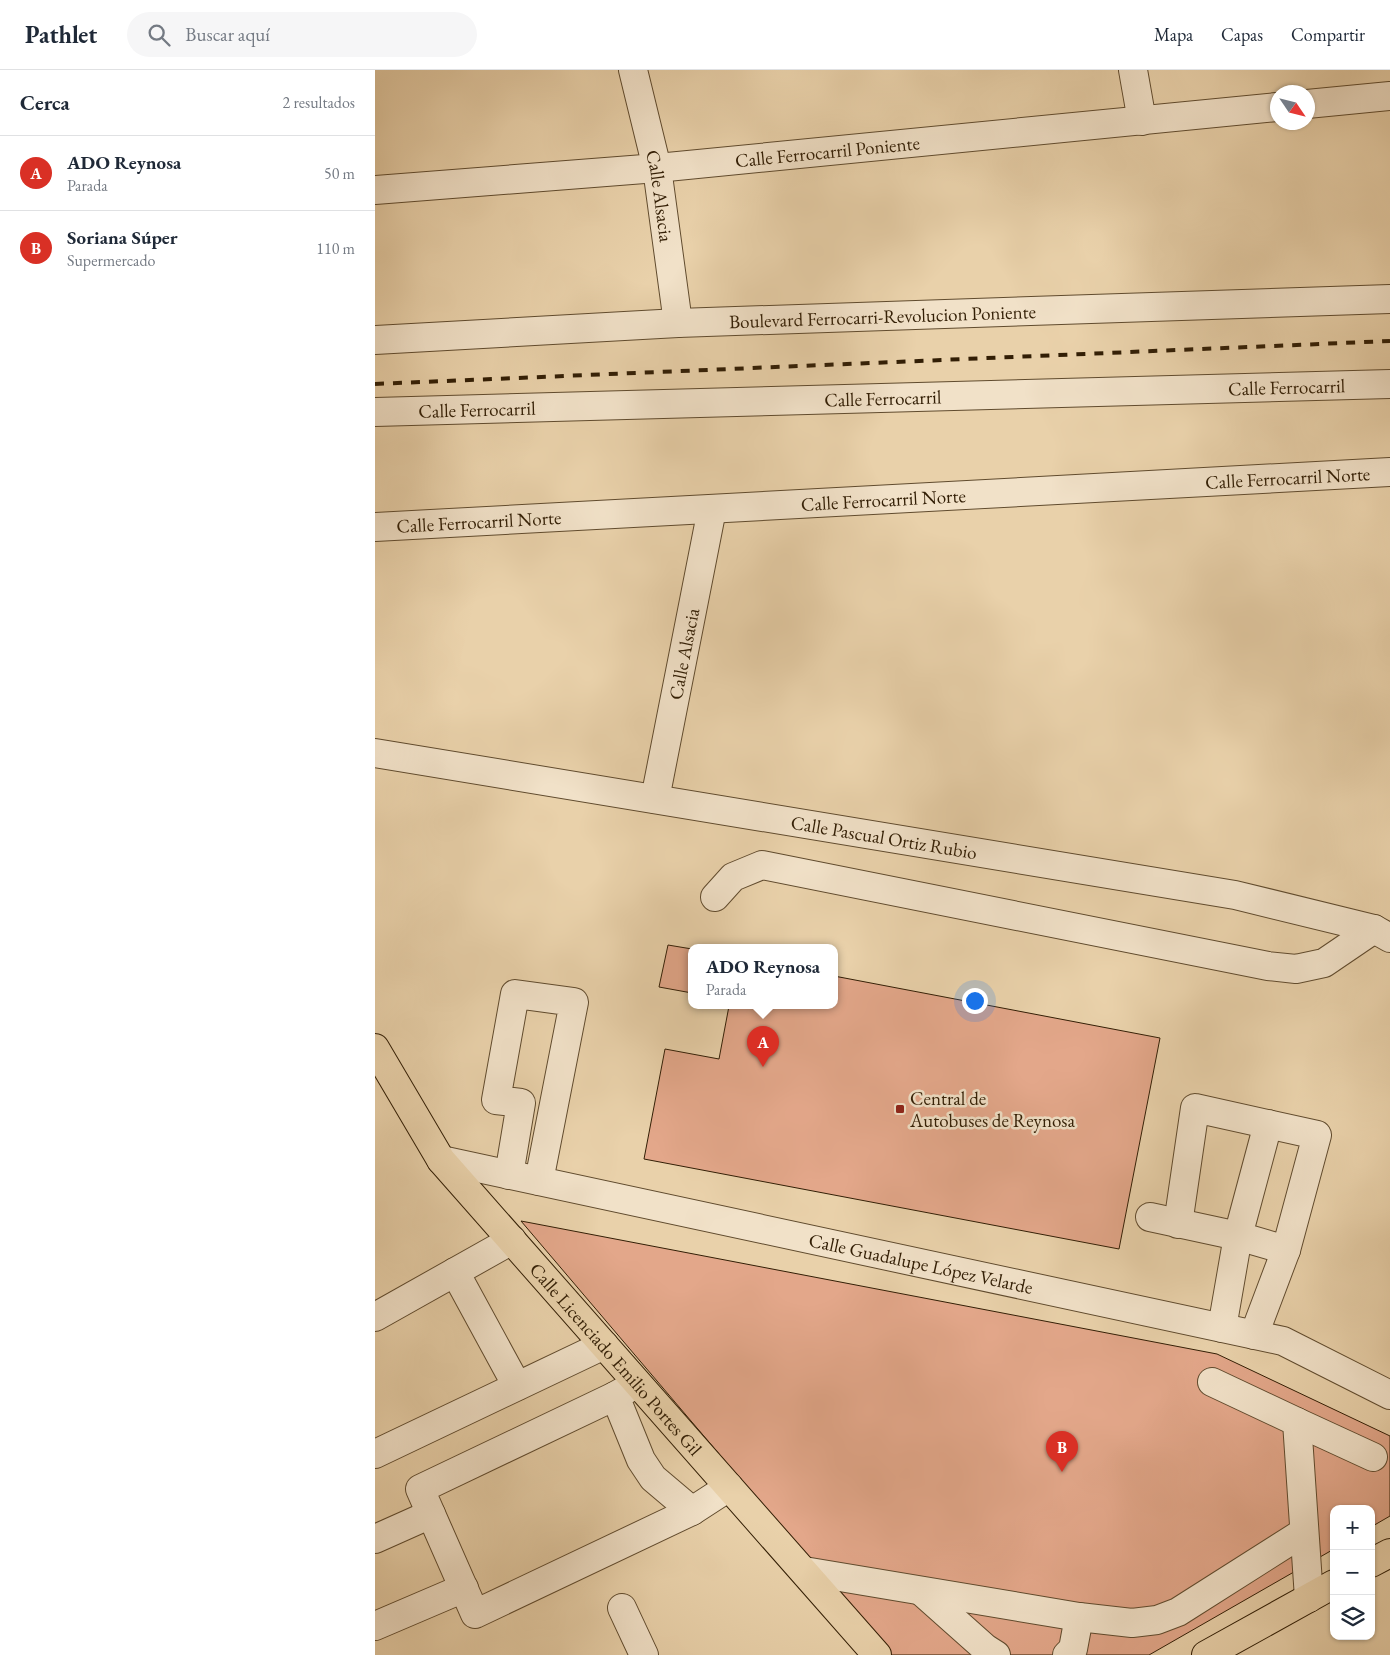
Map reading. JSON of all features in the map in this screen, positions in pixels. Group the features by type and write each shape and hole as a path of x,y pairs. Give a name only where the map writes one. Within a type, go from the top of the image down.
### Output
{"main road":[{"name":"Calle Licenciado Emilio Portes Gil","path":"375,1048 441,1160 604,1345 626,1390 729,1487 877,1655"},
{"path":"1375,1561 1390,1553"},
{"path":"1206,1655 1330,1586"}],"street":[{"name":"Calle Alsacia","path":"633,70 657,168 678,323"},
{"path":"1133,70 1142,121"},
{"path":"1315,103 1390,96"},
{"name":"Calle Ferrocarril Poniente","path":"375,190 657,168 1270,108"},
{"name":"Boulevard Ferrocarri-Revolucion Poniente","path":"375,340 678,323 1390,299"},
{"name":"Calle Ferrocarril","path":"375,412 1390,384"},
{"name":"Calle Ferrocarril Norte","path":"375,527 1390,472"},
{"name":"Calle Alsacia","path":"655,799 712,509"},
{"name":"Calle Pascual Ortiz Rubio","path":"375,753 1235,895 1382,933"},
{"path":"715,897 733,877 762,865 1269,966 1296,969 1324,963 1382,933"},
{"path":"509,1175 521,1103 496,1100 515,994 574,1002 539,1181"},
{"path":"1178,1224 1195,1108 1317,1135 1286,1250 1254,1334"},
{"path":"1222,1328 1238,1236 1268,1124"},
{"name":"Calle Guadalupe López Velarde","path":"441,1160 1283,1341 1390,1395"},
{"path":"1150,1217 1238,1236 1286,1250"},
{"path":"375,1317 512,1240"},
{"path":"455,1272 517,1386"},
{"path":"375,1454 604,1345"},
{"path":"1212,1382 1373,1457"},
{"path":"692,1511 653,1478 641,1460 626,1390 420,1489 475,1614 692,1511 729,1487"},
{"path":"1297,1422 1309,1598"},
{"path":"375,1539 431,1514"},
{"path":"804,1571 1079,1617 1132,1623 1157,1620 1178,1612 1304,1532"},
{"path":"375,1626 464,1588"},
{"path":"921,1591 985,1648 996,1655"},
{"path":"622,1608 644,1655"},
{"path":"1067,1655 1073,1649 1079,1617"}],"building":[{"path":"668,945 688,948 688,992 659,987"},
{"name":"Central de Autobuses de Reynosa","path":"838,977 1160,1038 1119,1249 644,1159 665,1049 719,1059 728,1009 838,1009"},
{"path":"521,1221 1217,1354 1390,1436 1390,1516 1375,1525 1375,1505 1330,1505 1330,1551 1149,1655 890,1655"}],"railway":[{"path":"375,384 1390,341"}],"place":[{"name":"ADO Reynosa","path":"763,1067"},
{"name":"Central de Autobuses de Reynosa","path":"900,1109"},
{"name":"Soriana Súper","path":"1062,1472"}]}
